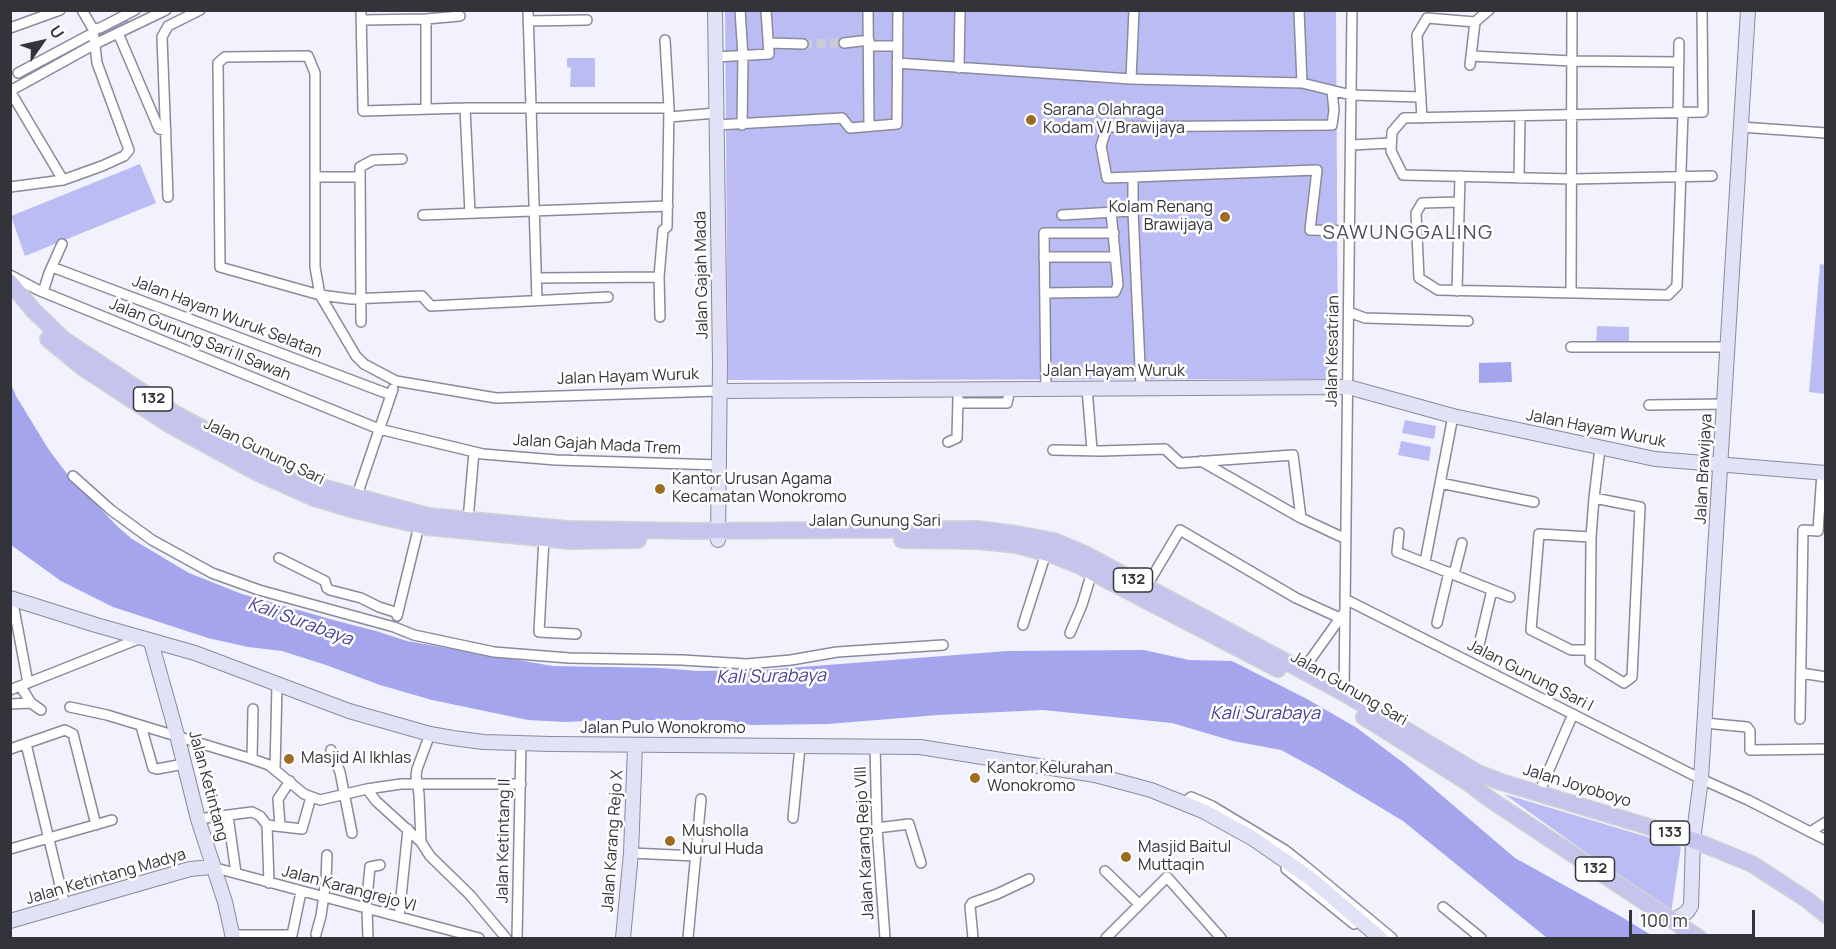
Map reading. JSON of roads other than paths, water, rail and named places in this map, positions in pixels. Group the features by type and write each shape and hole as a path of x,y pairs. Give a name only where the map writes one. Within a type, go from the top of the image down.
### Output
{"main road":[{"name":"Jalan Gunung Sari","path":"10,282 79,358"},
{"name":"Jalan Gunung Sari","path":"10,296 39,331 170,425 258,473 314,498 428,516 568,529 718,535 948,535 996,530 1054,542 1085,554 1146,587 1223,634 1474,778"},
{"name":"Jalan Gunung Sari","path":"354,503 419,526 570,541 718,535"},
{"name":"Jalan Gunung Sari","path":"948,535 1016,545 1046,553 1303,670 1344,693 1474,778 1491,800 1699,939"},
{"name":"Jalan Joyoboyo","path":"1474,778 1501,782 1693,840 1752,864 1806,899 1826,915"},
{"path":"1491,800 1488,793 1490,786 1501,782"}],"street":[{"path":"10,27 60,10"},
{"path":"10,187 63,180 124,156 129,150 97,63 94,37 82,10"},
{"path":"94,37 100,28 135,10"},
{"path":"63,180 10,91 22,76 94,37 118,33 166,10"},
{"path":"168,197 162,37 168,26 200,10"},
{"name":"Jalan Gajah Mada","path":"715,10 719,391 718,535"},
{"path":"740,10 743,56 742,125"},
{"path":"715,57 769,54 766,10"},
{"path":"868,10 869,126"},
{"path":"460,16 426,19 361,15 363,111 465,108 669,112 742,125 842,118 850,128 897,124 898,10"},
{"path":"959,68 960,10"},
{"path":"1131,79 1134,10"},
{"path":"1299,10 1302,83"},
{"name":"Jalan Kesatrian","path":"1344,693 1343,615 1346,539 1352,10"},
{"path":"1489,10 1475,22 1470,61 1679,62"},
{"path":"1571,293 1572,10"},
{"path":"1702,10 1703,112 1404,118 1392,132 1391,151 1403,175 1572,179 1712,176"},
{"name":"Jalan Brawijaya","path":"1673,921 1687,912 1691,906 1693,840 1705,723 1748,10"},
{"path":"537,300 528,16 587,20"},
{"path":"1422,118 1417,35 1427,18 1475,22"},
{"path":"426,19 426,108"},
{"path":"118,33 159,129 166,131"},
{"path":"660,317 659,277 663,230 667,226 668,206 669,112 665,40"},
{"path":"768,43 803,44"},
{"path":"844,43 898,46"},
{"path":"1459,201 1422,203 1416,213 1419,278 1438,290 1668,295 1677,286 1681,177 1680,43"},
{"path":"320,296 315,267 315,74 308,56 225,57 218,63 220,267 320,296 361,299 422,296 431,306 608,297"},
{"path":"897,63 1131,79 1302,83 1351,95 1421,97"},
{"path":"1332,91 1334,110 1332,125 1107,127 1101,146 1107,178 1317,170 1310,230 1350,231"},
{"path":"465,108 470,213"},
{"path":"1519,178 1521,116"},
{"path":"1741,127 1826,133"},
{"path":"1351,145 1391,142"},
{"path":"361,322 360,167 373,160 402,159"},
{"path":"1457,291 1460,176"},
{"path":"315,177 359,177"},
{"path":"1133,178 1142,388"},
{"path":"423,215 668,206"},
{"path":"1062,215 1133,211"},
{"path":"1045,293 1116,292 1118,285 1111,213"},
{"path":"1046,388 1044,233 1114,232"},
{"path":"43,292 62,244"},
{"path":"1044,257 1115,257"},
{"name":"Jalan Hayam Wuruk Selatan","path":"52,267 391,395"},
{"name":"Jalan Gunung Sari II Sawah","path":"10,275 33,288 379,429"},
{"path":"537,278 659,277"},
{"name":"Jalan Hayam Wuruk","path":"320,296 356,356 364,364 396,381 496,398 719,391 958,396 1010,389 1046,388 1348,387 1453,416 1655,459 1824,473"},
{"path":"1349,312 1365,318 1468,321"},
{"path":"1571,347 1728,347"},
{"path":"354,503 396,381"},
{"path":"1087,388 1092,450"},
{"path":"948,442 957,438 958,396"},
{"path":"1649,405 1725,404"},
{"path":"1425,562 1453,416"},
{"name":"Jalan Gajah Mada Trem","path":"379,429 474,452 556,460 719,465"},
{"path":"1594,498 1640,507 1632,677 1624,683 1590,662 1591,537 1594,498 1600,448"},
{"path":"1053,450 1165,449 1180,463 1293,455 1301,518"},
{"path":"468,520 474,452"},
{"path":"1201,461 1301,518 1346,539"},
{"path":"1800,719 1803,530 1818,531 1822,522 1824,473"},
{"path":"73,476 111,510 152,540 212,573 259,590 394,627 414,635 494,652 569,658 682,660 747,664 791,660 837,652 943,645"},
{"path":"1440,483 1534,502"},
{"path":"394,627 419,526"},
{"path":"1146,587 1180,530 1296,598 1343,615 1303,670"},
{"path":"1399,533 1397,552 1510,597"},
{"path":"1590,650 1571,650 1531,630 1539,534 1591,537"},
{"path":"544,538 539,632 576,634"},
{"path":"1437,623 1462,543"},
{"path":"1023,625 1046,553"},
{"path":"279,558 325,580 330,590 361,598 398,613"},
{"path":"1070,633 1092,572"},
{"path":"1479,645 1492,590"},
{"path":"11,598 30,703"},
{"name":"Jalan Pulo Wonokromo","path":"11,598 96,626 195,653 349,711 430,734 463,740 521,744 635,746 920,747 1095,776 1151,790 1203,811 1266,847 1310,878 1380,939"},
{"name":"Jalan Gunung Sari I","path":"1345,599 1826,840"},
{"path":"10,690 146,640"},
{"name":"Jalan Ketintang","path":"146,640 177,735 198,819 225,902 233,937"},
{"path":"1801,673 1826,677"},
{"path":"276,770 277,684"},
{"path":"10,704 30,703 41,710"},
{"path":"70,707 177,735 269,765 304,794 320,800 401,784 521,784"},
{"path":"252,759 253,709"},
{"path":"1539,793 1573,714"},
{"path":"1705,723 1747,727 1750,731 1750,750 1826,749"},
{"path":"141,726 153,768 184,764"},
{"path":"10,749 64,730 73,734 96,825"},
{"path":"421,842 417,769 430,734"},
{"path":"26,744 65,906"},
{"name":"Jalan Ketintang II","path":"517,939 521,744"},
{"name":"Jalan Karang Rejo X","path":"623,939 631,853 635,746"},
{"name":"Jalan Karang Rejo VIII","path":"875,746 877,828 885,938"},
{"path":"793,818 800,747"},
{"path":"331,750 340,772 352,833"},
{"path":"280,826 278,799 290,781"},
{"path":"367,789 376,801 421,842 430,856 470,895 506,939"},
{"path":"267,825 302,829 311,797"},
{"name":"Jalan Pulo Wonokromo","path":"1184,804 1191,797 1212,806 1285,850 1392,939"},
{"path":"688,939 701,799"},
{"path":"198,819 257,813 267,825 269,883"},
{"path":"228,816 236,873"},
{"path":"10,849 112,820"},
{"path":"1810,832 1826,822"},
{"path":"877,828 908,824 921,863"},
{"path":"399,917 408,829"},
{"path":"1254,843 1371,939"},
{"path":"631,853 696,856"},
{"path":"316,934 327,880 327,855"},
{"path":"368,939 366,909 370,867 380,865"},
{"name":"Jalan Karangrejo VI","path":"212,867 479,939"},
{"name":"Jalan Ketintang Madya","path":"10,921 190,869 212,867"},
{"path":"1106,871 1139,904"},
{"path":"1106,939 1166,878 1221,939"},
{"path":"973,939 970,906 972,903 1029,879"},
{"path":"233,937 292,935 301,892"},
{"path":"1443,907 1481,939"}],"water":[{"path":"1511,362 1512,382 1479,383 1479,363"},
{"name":"Kali Surabaya","path":"10,382 49,450 68,475 132,539 189,573 242,594 407,641 553,666 698,671 763,670 1007,651 1144,650 1189,660 1232,661 1307,699 1357,728 1405,764 1515,858 1656,938 1547,938 1403,821 1318,770 1281,750 1233,741 1172,723 1043,710 938,715 828,724 751,725 724,720 565,722 528,720 432,700 380,685 282,651 248,647 208,638 113,607 61,581 11,545"}],"waterway":[{"path":"68,55 100,35 124,27"}],"tunnel":[{"path":"803,44 844,43"}],"place":[{"name":"Sarana Olahraga Kodam V/ Brawijaya","path":"1031,120"},
{"name":"Kolam Renang Brawijaya","path":"1225,217"},
{"name":"Kantor Urusan Agama Kecamatan Wonokromo","path":"660,489"},
{"name":"Masjid Al Ikhlas","path":"289,759"},
{"name":"Kantor Kelurahan Wonokromo","path":"975,778"},
{"name":"Musholla Nurul Huda","path":"670,841"},
{"name":"Masjid Baitul Muttaqin","path":"1126,857"}],"district":[{"name":"SAWUNGGALING","path":"1408,233"}]}
